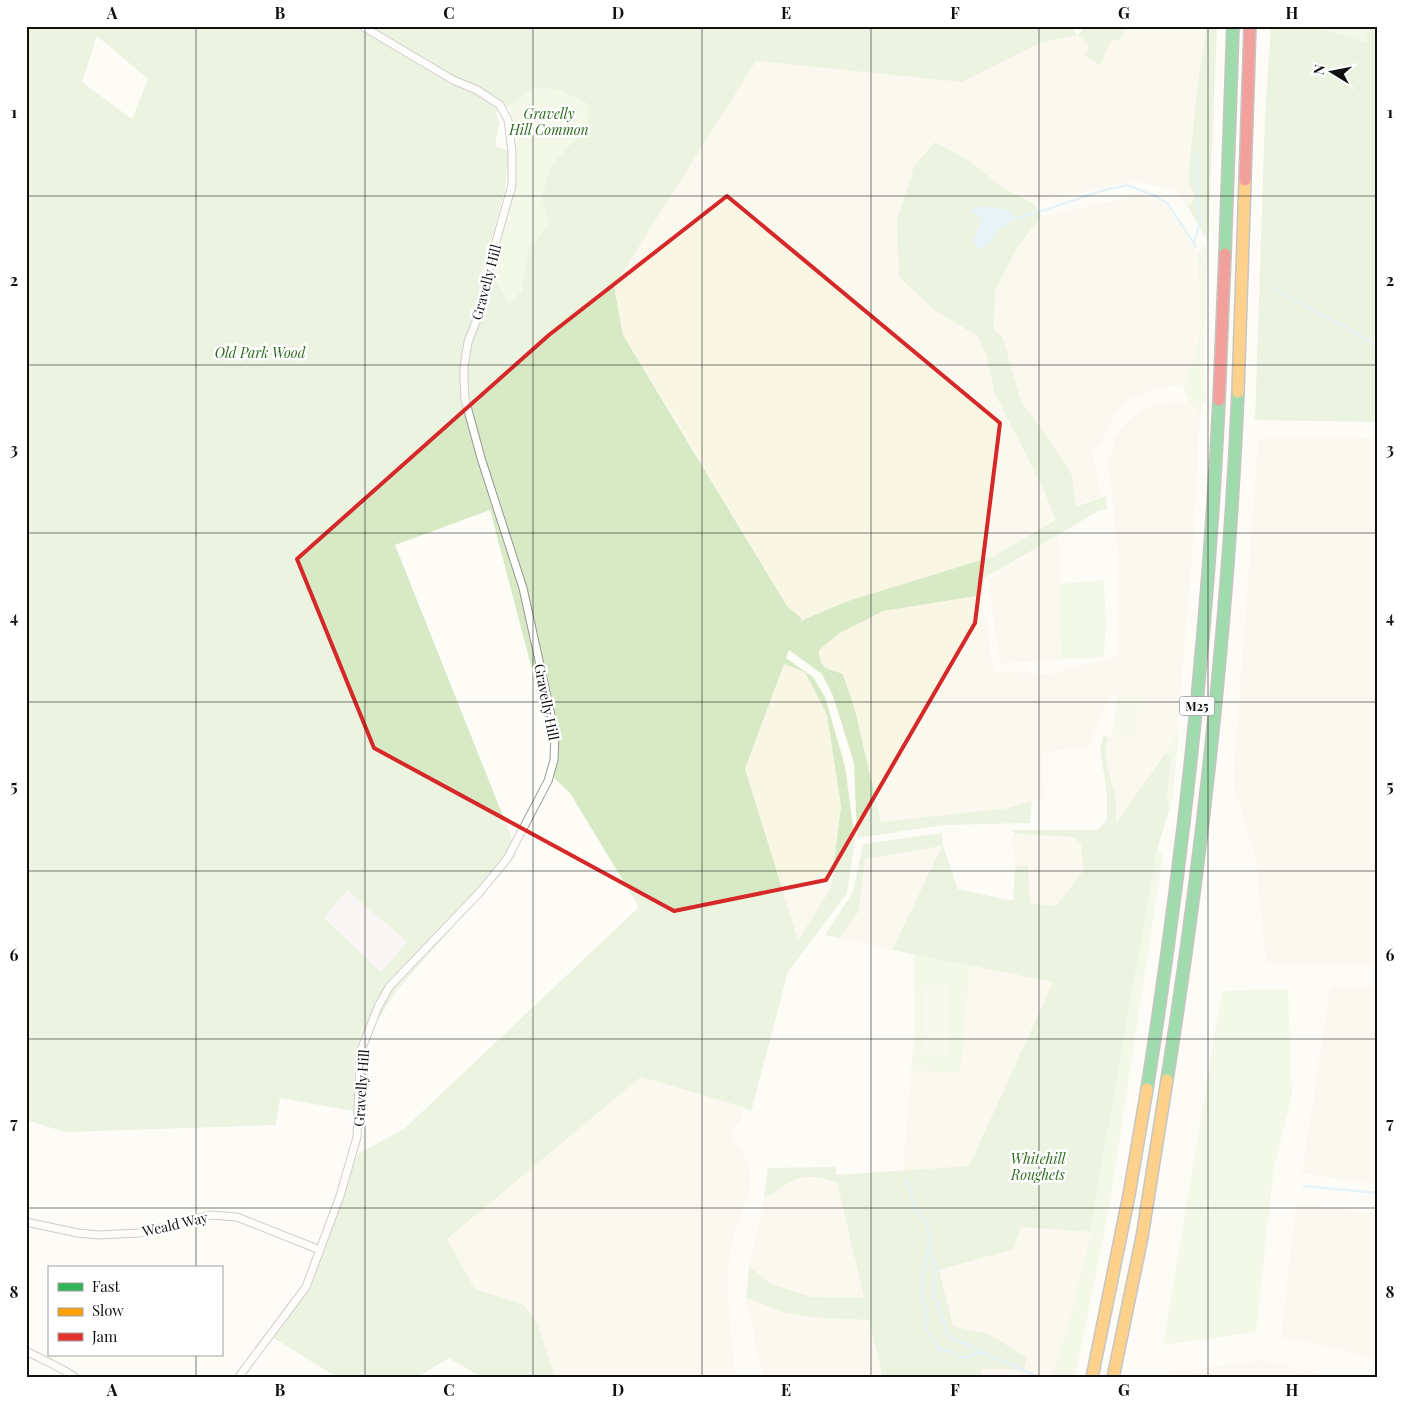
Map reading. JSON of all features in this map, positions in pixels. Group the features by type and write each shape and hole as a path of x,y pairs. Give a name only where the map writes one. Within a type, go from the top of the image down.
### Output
{"highway":[{"name":"M25","path":"1092,1378 1134,1167 1149,1074 1180,859 1194,731 1204,629 1216,448 1233,26"},
{"name":"M25","path":"1113,1378 1137,1258 1179,1013 1200,858 1211,754 1224,623 1236,441 1250,26"}],"street":[{"name":"Gravelly Hill","path":"238,1378 306,1287 320,1250 340,1196 357,1137 360,1114 360,1053 378,1007 389,987 479,892 507,859 548,780 554,760 555,733 523,588 465,398 464,368 468,342 481,309 495,245 512,185 508,120 500,105 478,90 454,80 362,26"},
{"name":"Weald Way","path":"26,1222 78,1233 99,1235 139,1233 211,1215 237,1217 320,1250"},
{"path":"26,1351 61,1367 76,1378"}],"highlighted area":[{"path":"727,196 1000,423 975,623 826,880 674,911 374,748 297,559 549,335"}],"shaded area":[{"path":"1127,26 1207,26 1197,88 1188,180 1195,198 1188,207 1175,190 1133,181 1033,203 1003,188 970,161 933,309 977,336 986,354 995,394 1044,490 1054,519 996,555 848,601 815,616 802,619 787,606 623,335 614,286 756,60 962,82 1040,43 1077,35 1089,45 1111,41 1121,39"},
{"path":"1131,193 1160,200 1177,216 1197,253 1201,324 1193,364 1183,385 1157,388 1129,400 1114,415 1100,444 1091,448 1102,497 1076,505 1072,475 1021,401 1011,365 994,329 995,291 1017,248 1042,216 1117,200"},
{"path":"1174,401 1189,401 1200,414 1192,559 1177,735 1116,823 1116,800 1110,783 1105,751 1108,737 1138,736 1118,693 1106,701 1090,746 1042,753 1044,799 1008,808 881,822 855,710 843,674 822,666 819,661 819,650 838,634 883,611 982,595 994,671 1048,674 1119,656 1118,554 1108,463 1115,438 1125,423 1144,408"},
{"path":"1378,438 1378,963 1266,963 1255,858 1233,783 1258,439"},
{"path":"1059,534 1061,659 1000,664 988,579"},
{"path":"784,664 805,672 827,715 841,806 831,888 798,941 745,769"},
{"path":"1015,834 1072,837 1082,843 1083,871 1056,906 1030,903 1028,866 1015,867 1012,836"},
{"path":"943,846 892,950 839,938 859,911 864,859"},
{"path":"347,889 407,943 382,973 324,919"},
{"path":"970,965 1053,982 969,1166 903,1171 911,1071 961,1073"},
{"path":"1330,987 1378,987 1378,1185 1302,1173"},
{"path":"641,1077 743,1107 741,1120 731,1133 744,1154 751,1175 750,1190 733,1236 727,1282 734,1367 738,1378 555,1378 538,1324 523,1305 475,1289 447,1239"},
{"path":"803,1176 837,1182 864,1298 812,1297 771,1284 749,1266 764,1198"},
{"path":"1296,1204 1378,1214 1378,1358 1281,1337"},
{"path":"1021,1227 1090,1232 1075,1300 1052,1378 980,1378 981,1369 1024,1370 991,1335 953,1326 939,1270 1014,1249"},
{"path":"746,1298 787,1313 820,1318 869,1320 883,1378 763,1378"},
{"path":"1263,1360 1337,1378 1166,1378 1167,1373"}],"green space":[{"name":"Old Park Wood","path":"26,26 1069,26 1077,35 1040,43 962,82 756,61 614,286 623,335 787,606 802,619 800,622 848,601 994,556 1055,520 1044,490 995,394 986,354 977,336 933,309 899,277 897,220 914,166 935,142 970,161 1003,188 1033,203 1042,216 1017,248 995,291 994,329 1003,338 1021,401 1072,475 1075,507 1106,496 1107,509 1100,510 985,578 982,595 883,611 838,634 819,650 819,656 825,667 843,674 855,710 881,822 1008,808 1032,801 1030,823 944,825 857,838 854,763 833,696 822,674 789,650 786,658 813,677 825,697 845,766 855,841 847,893 788,972 751,1112 743,1107 641,1077 447,1239 475,1289 523,1304 538,1324 555,1378 483,1378 449,1358 416,1378 338,1378 269,1335 306,1287 358,1154 404,1129 639,907 570,793 554,778 551,741 490,510 395,545 511,836 516,856 397,990 354,1058 354,1111 280,1098 276,1125 65,1132 26,1120","holes":["97,36 148,79 132,119 82,82","533,87 559,90 587,103 588,125 550,167 542,199 549,223 528,251 522,291 509,302 494,279 481,277 505,190 507,168 512,152 495,146 499,124 496,112 517,101","784,664 805,672 827,715 841,806 831,888 798,940 745,769","347,890 407,942 381,972 324,918"]},
{"path":"1087,26 1127,26 1121,39 1111,41 1100,65 1085,56 1089,45 1077,35"},
{"path":"1207,26 1217,26 1208,242 1188,207 1195,198 1188,180 1197,88"},
{"path":"1271,26 1311,26 1366,42 1369,26 1378,26 1378,422 1255,420 1265,117"},
{"path":"1311,26 1369,26 1366,42"},
{"name":"Gravelly Hill Common","path":"533,87 559,90 587,103 588,125 550,167 543,199 549,223 522,291 509,302 494,279 497,254 516,183 516,127 508,106"},
{"path":"1208,242 1204,350 1205,401 1200,414 1189,401 1183,385 1193,364 1201,324 1197,253"},
{"path":"1104,580 1106,623 1104,657 1061,659 1060,584"},
{"path":"1118,693 1142,693 1138,736 1112,737"},
{"path":"1179,731 1172,801 1169,810 1167,794 1171,760 1166,752"},
{"name":"Whitehill Roughets","path":"1103,736 1108,737 1106,754 1116,799 1116,823 1166,752 1171,760 1167,794 1169,810 1157,849 1090,1232 1021,1227 1014,1249 939,1270 953,1326 991,1335 1027,1358 1024,1370 982,1369 980,1378 883,1378 869,1320 820,1318 786,1313 746,1298 749,1266 771,1284 812,1297 864,1298 837,1182 816,1177 804,1177 791,1182 764,1198 768,1168 836,1167 836,1175 969,1166 1053,982 892,950 942,846 865,859 859,911 839,938 825,935 853,892 863,844 942,833 943,846 958,889 1013,901 1015,867 1028,865 1030,903 1056,906 1083,871 1081,843 1072,837 1015,834 1012,830 1098,830 1107,819 1107,793 1100,750"},
{"path":"1157,849 1163,854 1109,1209 1075,1378 1052,1378 1075,1300 1090,1232"},
{"path":"914,954 970,965 961,1073 911,1071 915,1032"},
{"path":"949,984 949,1054 926,1054 926,985"},
{"path":"1288,989 1292,1096 1274,1167 1256,1332 1163,1345 1222,991"}],"water":[{"path":"985,206 1006,209 1013,214 1013,219 1003,228 998,228 996,236 989,244 978,249 973,239 981,223 980,216 972,213 971,210 974,207"}],"waterway":[{"path":"1194,242 1200,223 1196,153"},
{"path":"1013,219 1101,191 1127,185 1155,196 1168,204 1196,247"},
{"path":"1273,288 1378,345"},
{"path":"906,1179 915,1208 925,1220 930,1237 923,1276 922,1292 926,1315 924,1327 937,1345 937,1349 950,1351 963,1358 983,1352 1040,1378"},
{"path":"1304,1186 1378,1193"},
{"path":"929,1248 936,1271 934,1294 949,1337 982,1352"}],"traffic: fast":[{"path":"1225,254 1233,26"},
{"path":"1167,1080 1203,823 1221,651 1234,479 1238,392"},
{"path":"1147,1089 1172,918 1192,746 1208,573 1219,400"}],"traffic: slow":[{"path":"1238,392 1245,180"},
{"path":"1113,1378 1142,1237 1167,1080"},
{"path":"1092,1378 1129,1195 1147,1089"}],"traffic: jam":[{"path":"1245,180 1250,26"},
{"path":"1219,400 1225,254"}]}
